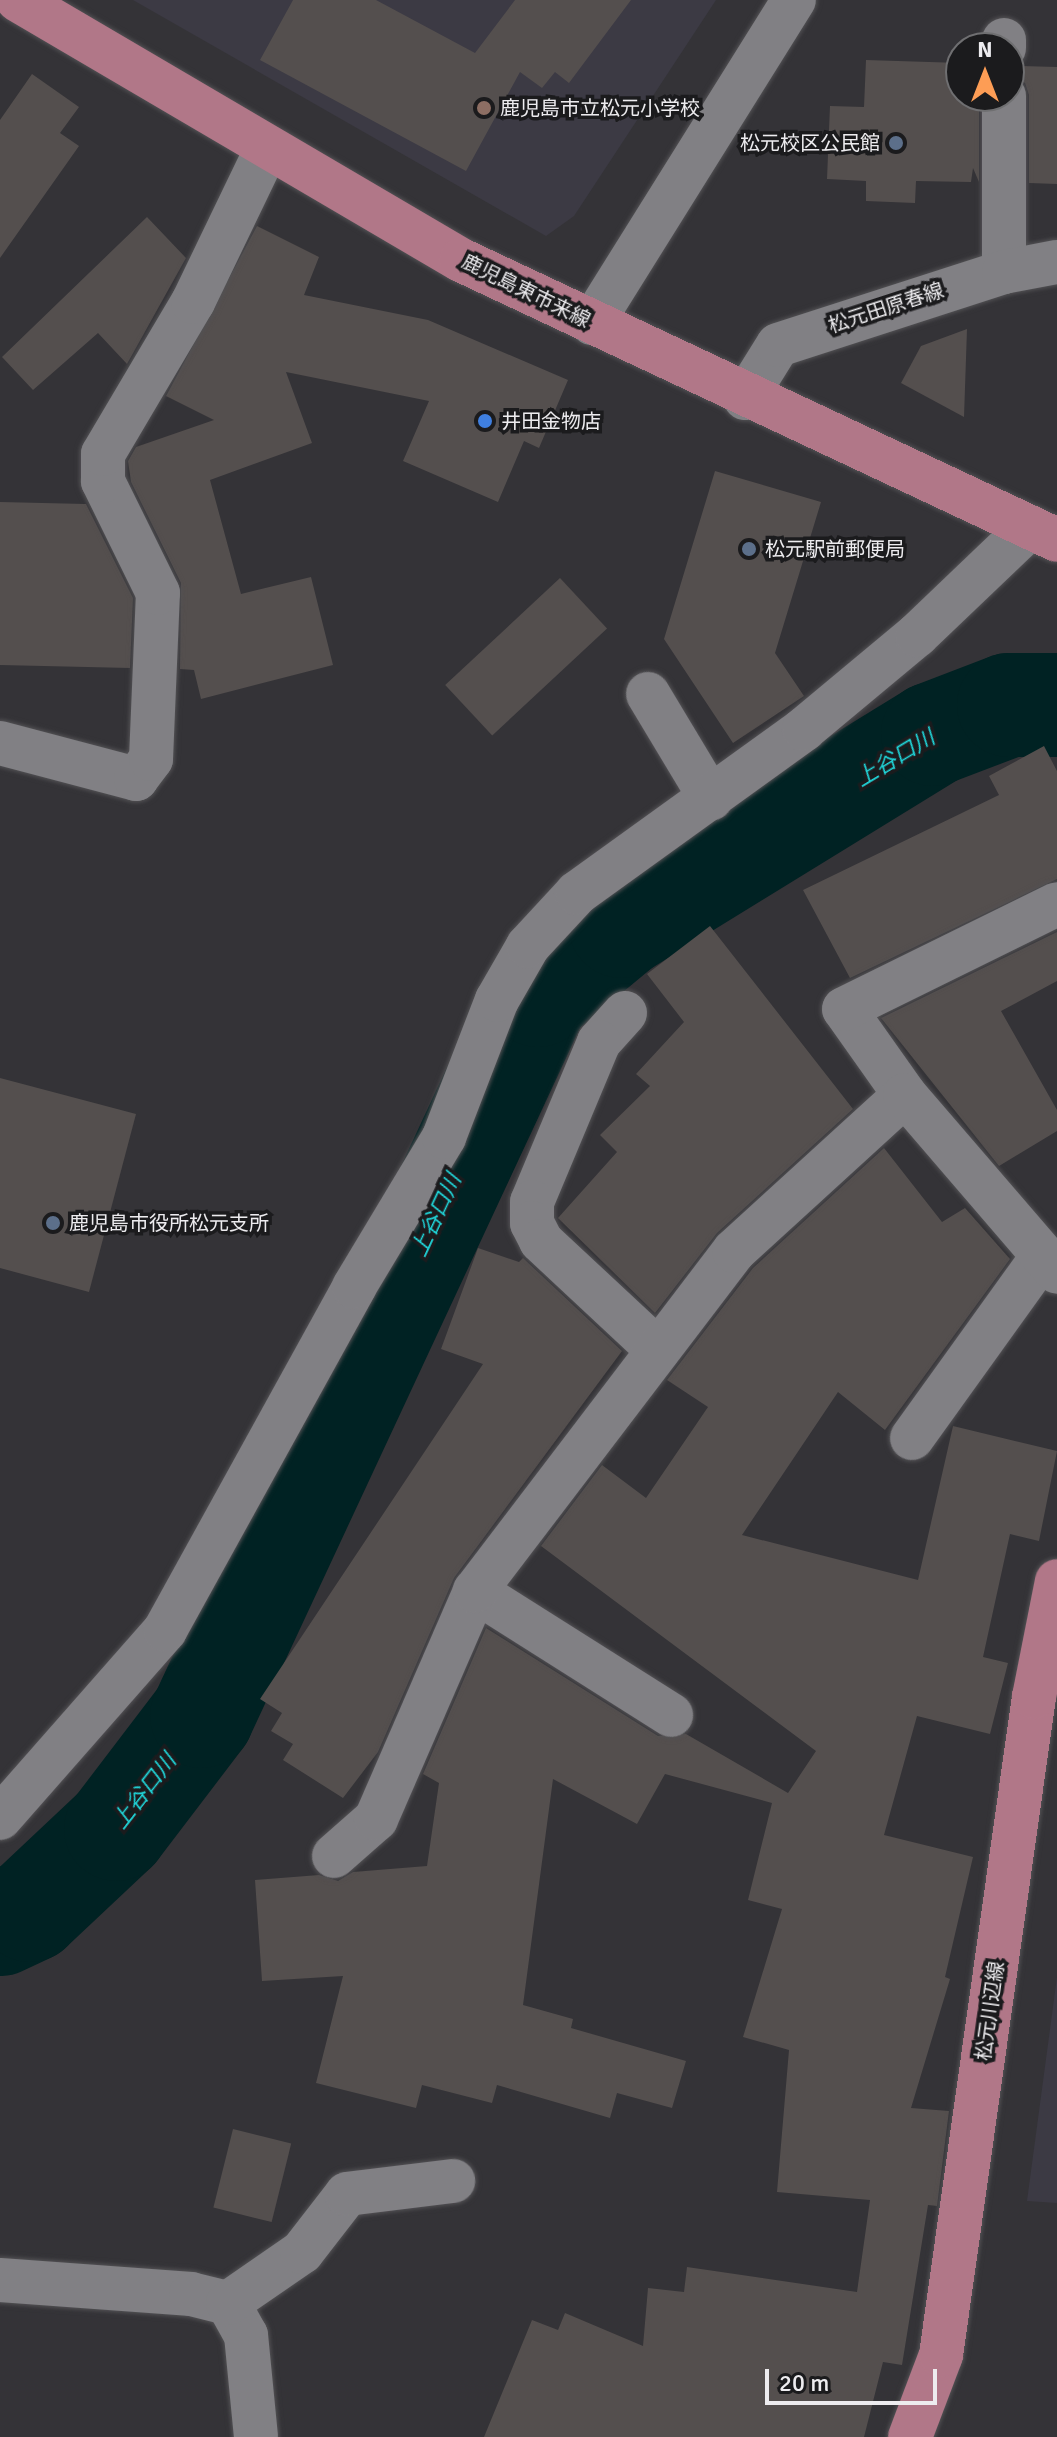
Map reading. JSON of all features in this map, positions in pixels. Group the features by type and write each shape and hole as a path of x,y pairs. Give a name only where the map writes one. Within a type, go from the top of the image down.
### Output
{"main road":[{"name":"鹿児島東市来線","path":"18,0 461,260 745,398 1043,534"},
{"name":"松元川辺線","path":"910,2437 941,2355 948,2315 1034,1697 1057,1581"}],"street":[{"path":"592,323 794,0"},
{"path":"1004,112 1004,272"},
{"path":"0,743 136,779 151,759 158,593 103,481 103,454 193,302 267,148"},
{"name":"松元田原春線","path":"745,398 778,345 1004,272 1057,262"},
{"path":"0,1818 165,1630 354,1287 444,1137 497,1000 528,946 577,893 711,799 1043,534"},
{"path":"648,694 711,799"},
{"path":"912,1438 1050,1264 905,1095 844,1009 1057,904"},
{"path":"625,1013 599,1042 532,1202 532,1223 541,1241 658,1350"},
{"path":"334,1856 376,1819 475,1591 734,1251 905,1095"},
{"path":"475,1591 671,1715"},
{"path":"228,2303 302,2252 347,2194 453,2181"},
{"path":"0,2280 191,2294 228,2303 246,2335 256,2437"}],"shaded area":[{"name":"鹿児島市立松元小学校","path":"133,0 716,0 574,216 546,236"},
{"path":"1057,1977 1057,2203 1027,2201"}],"building":[{"path":"293,0 376,0 475,53 515,0 631,0 569,83 555,72 542,88 520,72 466,171 260,60"},
{"name":"松元校区公民館","path":"866,60 945,62 945,112 979,112 979,182 973,168 971,182 916,181 915,203 866,201 866,181 827,179 830,106 864,107"},
{"path":"1025,66 1057,67 1057,184 1029,183 1029,95"},
{"path":"32,74 79,107 60,133 79,146 0,258 0,120"},
{"path":"147,217 186,258 127,364 98,333 33,390 2,357"},
{"path":"257,226 319,257 304,295 428,320 568,380 539,448 524,441 498,502 403,461 429,401 286,372 312,443 210,480 241,594 311,577 333,665 201,699 194,670 180,669 181,583 131,482 128,461 136,447 214,420 166,396"},
{"path":"967,329 964,417 901,383 921,346"},
{"path":"715,471 821,502 775,653 804,696 733,743 664,639"},
{"path":"0,502 86,504 133,598 130,668 0,665"},
{"path":"560,578 607,628 492,736 445,685"},
{"path":"1044,746 1057,771 1057,879 850,978 803,890 999,795 989,776"},
{"path":"710,926 853,1109 717,1233 655,1313 558,1218 617,1152 600,1135 650,1086 636,1074 684,1022 647,974"},
{"path":"1057,932 1057,981 1001,1011 1057,1110 1057,1131 999,1166 881,1018"},
{"name":"鹿児島市役所松元支所","path":"0,1078 136,1114 89,1292 0,1268"},
{"path":"884,1148 942,1222 965,1208 1010,1259 885,1430 838,1392 742,1535 918,1580 953,1426 1057,1451 1039,1541 1010,1534 983,1657 1008,1663 990,1734 917,1716 884,1835 973,1857 945,1977 950,1979 911,2108 949,2111 937,2206 928,2205 902,2365 883,2362 864,2437 484,2437 532,2320 558,2330 565,2313 643,2346 648,2288 684,2292 687,2267 857,2292 870,2200 777,2192 789,2050 743,2037 782,1909 748,1900 772,1803 665,1774 637,1824 553,1779 523,2005 573,2019 571,2028 686,2061 672,2108 617,2093 610,2118 497,2085 492,2103 422,2085 416,2108 316,2083 343,1976 262,1981 255,1880 319,1875 338,1881 353,1872 427,1866 439,1783 423,1774 486,1628 658,1736 686,1734 788,1793 816,1751 541,1546 602,1465 646,1498 708,1407 667,1380 753,1268"},
{"path":"478,1248 519,1262 523,1258 622,1351 454,1578 378,1752 343,1798 283,1760 293,1744 271,1731 282,1713 260,1699 483,1364 441,1349"},
{"path":"233,2129 291,2144 272,2222 213,2208"}],"waterway":[{"name":"上谷口川","path":"0,1924 30,1910 116,1829 202,1716 538,995 621,926 933,734 1009,705 1057,705"}],"place":[{"name":"鹿児島市立松元小学校","path":"484,108"},
{"name":"松元校区公民館","path":"896,143"},
{"name":"井田金物店","path":"485,421"},
{"name":"松元駅前郵便局","path":"749,549"},
{"name":"鹿児島市役所松元支所","path":"53,1223"}]}
